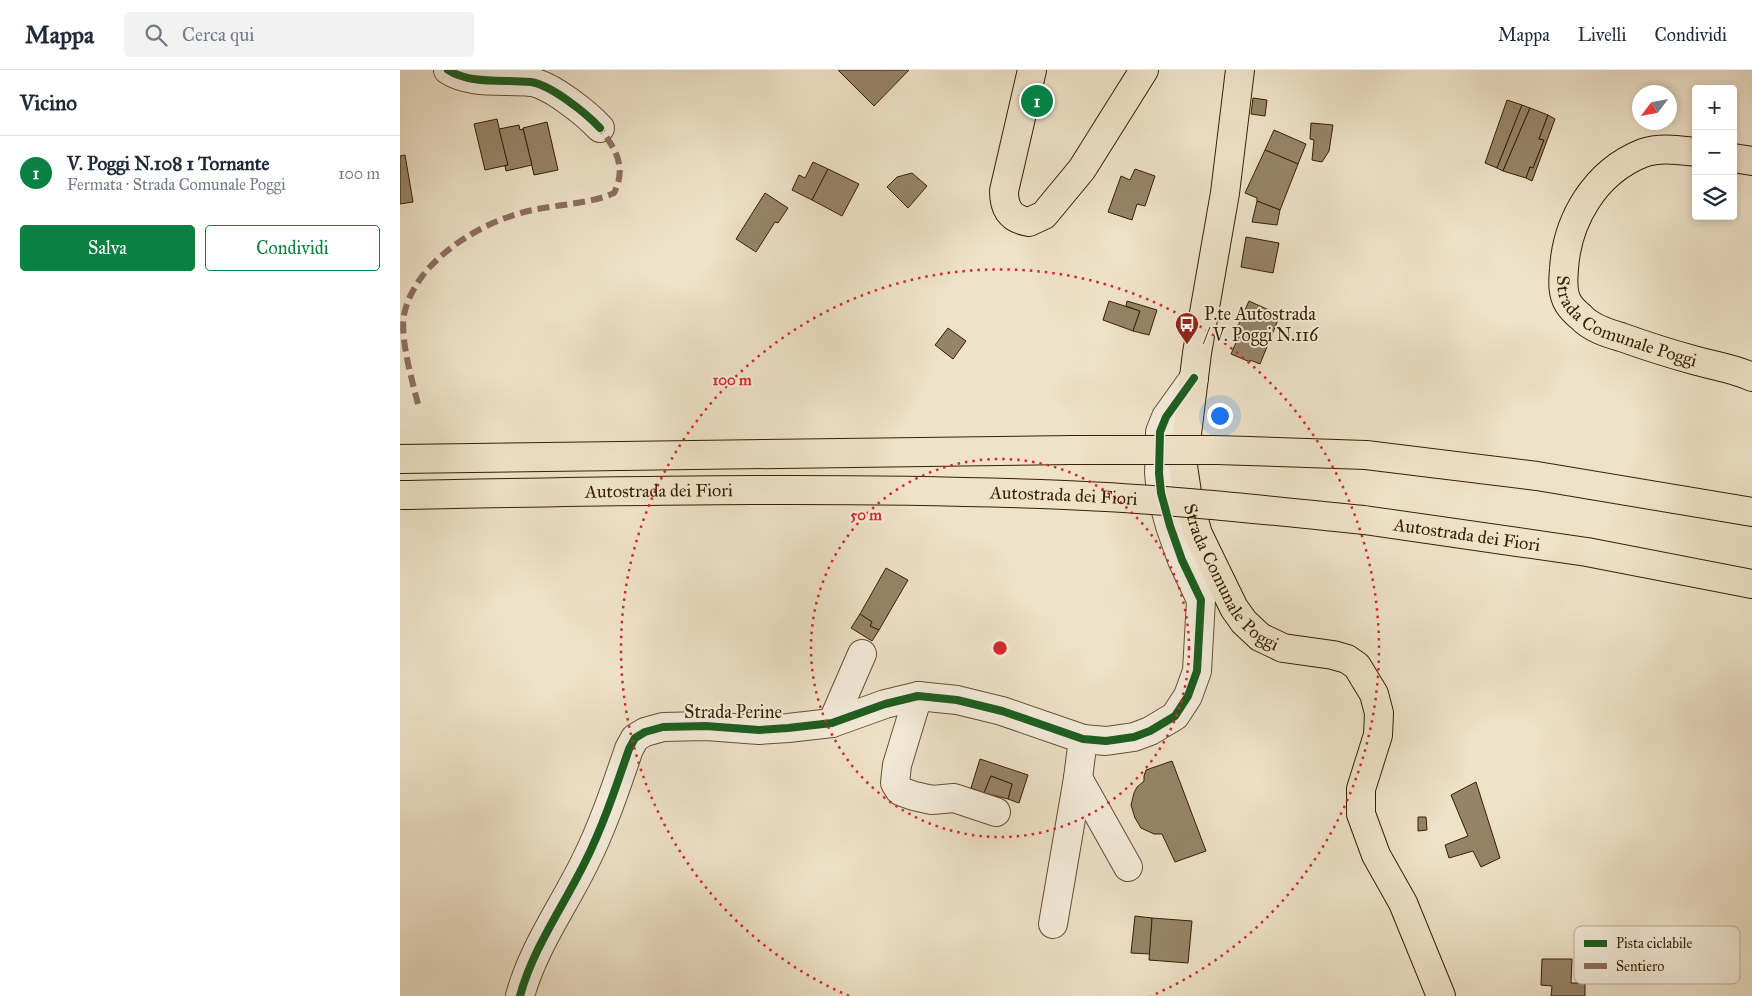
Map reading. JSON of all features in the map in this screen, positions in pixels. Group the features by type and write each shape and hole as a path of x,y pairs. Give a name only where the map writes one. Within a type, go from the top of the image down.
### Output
{"main road":[{"path":"1032,70 1004,191 1007,211 1012,217 1029,222 1044,215 1082,169 1144,70"},
{"name":"Strada Comunale Poggi","path":"1240,70 1225,193 1197,353 1183,466 1188,499 1198,534 1234,608 1244,622 1260,637 1283,648 1333,655 1347,659 1357,666 1374,694 1379,713 1378,735 1361,789 1361,814 1376,855 1403,903 1441,996"},
{"name":"Strada Comunale Poggi","path":"1692,152 1659,150 1644,153 1619,166 1602,181 1579,212 1570,230 1565,252 1564,289 1568,302 1582,319 1599,330 1648,347 1752,377"},
{"path":"1737,159 1752,161"},
{"name":"Autostrada dei Fiori","path":"400,459 1072,450 1218,450 1366,455 1546,478 1752,512"},
{"name":"Autostrada dei Fiori","path":"400,495 623,491 930,490 1067,495 1219,506 1364,520 1587,552 1752,584"}],"street":[{"path":"448,70 465,77 497,81 532,82 547,87 591,118 600,128"},
{"path":"1053,924 1078,778 1094,740 1134,737 1150,731 1175,716 1188,696 1197,671 1201,600 1182,560 1170,526 1162,493 1159,455 1160,432 1166,417 1194,378"},
{"path":"832,722 862,654"},
{"path":"918,696 897,765 895,784 900,791 914,796 932,800 954,798 996,812"},
{"name":"Strada Perine","path":"520,996 535,953 564,904 604,820 629,749 635,738 645,732 663,727 706,726 759,730 832,722 884,704 918,696 957,700 1002,711 1094,740"},
{"path":"1078,778 1128,866"}],"building":[{"path":"838,70 909,70 874,106"},
{"path":"1253,98 1267,100 1265,116 1251,114"},
{"path":"1507,100 1522,105 1497,168 1485,163"},
{"path":"1522,105 1530,108 1503,171 1497,168"},
{"path":"1530,108 1548,115 1539,139 1544,140 1533,168 1530,167 1526,178 1503,171"},
{"path":"1548,115 1555,119 1532,181 1526,178 1530,167 1533,168 1544,140 1539,139"},
{"path":"497,119 508,165 485,170 474,124"},
{"path":"547,122 558,170 534,175 523,128"},
{"path":"1311,123 1333,125 1329,151 1322,162 1312,160 1314,140 1310,139"},
{"path":"519,125 520,130 523,129 532,165 506,171 505,166 508,165 499,129"},
{"path":"1274,130 1306,144 1298,164 1265,150"},
{"path":"1265,150 1298,164 1280,210 1257,201 1257,198 1245,193"},
{"path":"405,155 413,202 400,204 400,156"},
{"path":"813,162 828,169 812,200 792,190 799,175 805,178"},
{"path":"828,169 859,184 842,216 812,200"},
{"path":"1135,169 1155,176 1145,206 1137,204 1132,220 1108,212 1121,176 1130,180"},
{"path":"912,173 927,186 908,208 887,187 897,177"},
{"path":"765,193 788,208 778,223 775,222 756,252 736,239"},
{"path":"1257,201 1280,210 1277,225 1252,222"},
{"path":"1246,237 1279,243 1273,273 1241,267"},
{"path":"1109,301 1140,311 1133,331 1103,320"},
{"path":"1127,301 1157,310 1149,335 1133,331 1140,311 1126,306"},
{"path":"1249,301 1280,315 1260,364 1231,354 1242,329 1237,328"},
{"path":"948,328 966,341 953,359 935,345"},
{"path":"886,568 908,580 879,630 870,626 872,622 860,614"},
{"path":"860,614 872,622 870,626 879,630 872,641 851,628"},
{"path":"980,759 1028,775 1019,803 1008,799 1012,784 991,776 984,793 971,788"},
{"path":"1172,761 1206,851 1175,862 1162,834 1154,834 1141,828 1135,818 1131,805 1137,787 1144,781 1146,770"},
{"path":"991,776 1012,784 1008,799 984,793"},
{"path":"1476,782 1500,858 1481,867 1473,851 1449,858 1445,845 1468,836 1451,795"},
{"path":"1418,817 1426,817 1427,830 1418,831"},
{"path":"1135,916 1152,918 1150,954 1131,953"},
{"path":"1152,918 1192,921 1188,963 1149,960"},
{"path":"1542,959 1572,959 1571,983 1585,984 1585,996 1551,996 1552,986 1541,985"}],"marked path":[{"path":"418,404 407,360 403,325 404,315 411,295 422,277 436,260 454,246 473,233 493,223 533,210 585,202 614,193 618,184 620,167 615,151 600,128"}],"cycle path":[{"path":"448,70 457,75 477,80 521,81 539,84 568,100 600,128"},
{"path":"520,996 540,944 592,848 629,749 635,738 645,732 663,727 706,726 759,730 832,723 885,704 918,696 957,700 1002,711 1083,739 1106,741 1134,737 1150,731 1175,716 1188,696 1197,671 1201,600 1182,560 1161,493 1159,473 1160,432 1166,417 1194,378"}],"place":[{"name":"V. Poggi N.108 1 Tornante","path":"1037,101"},
{"name":"P.te Autostrada / V. Poggi N.116","path":"1187,345"}]}
